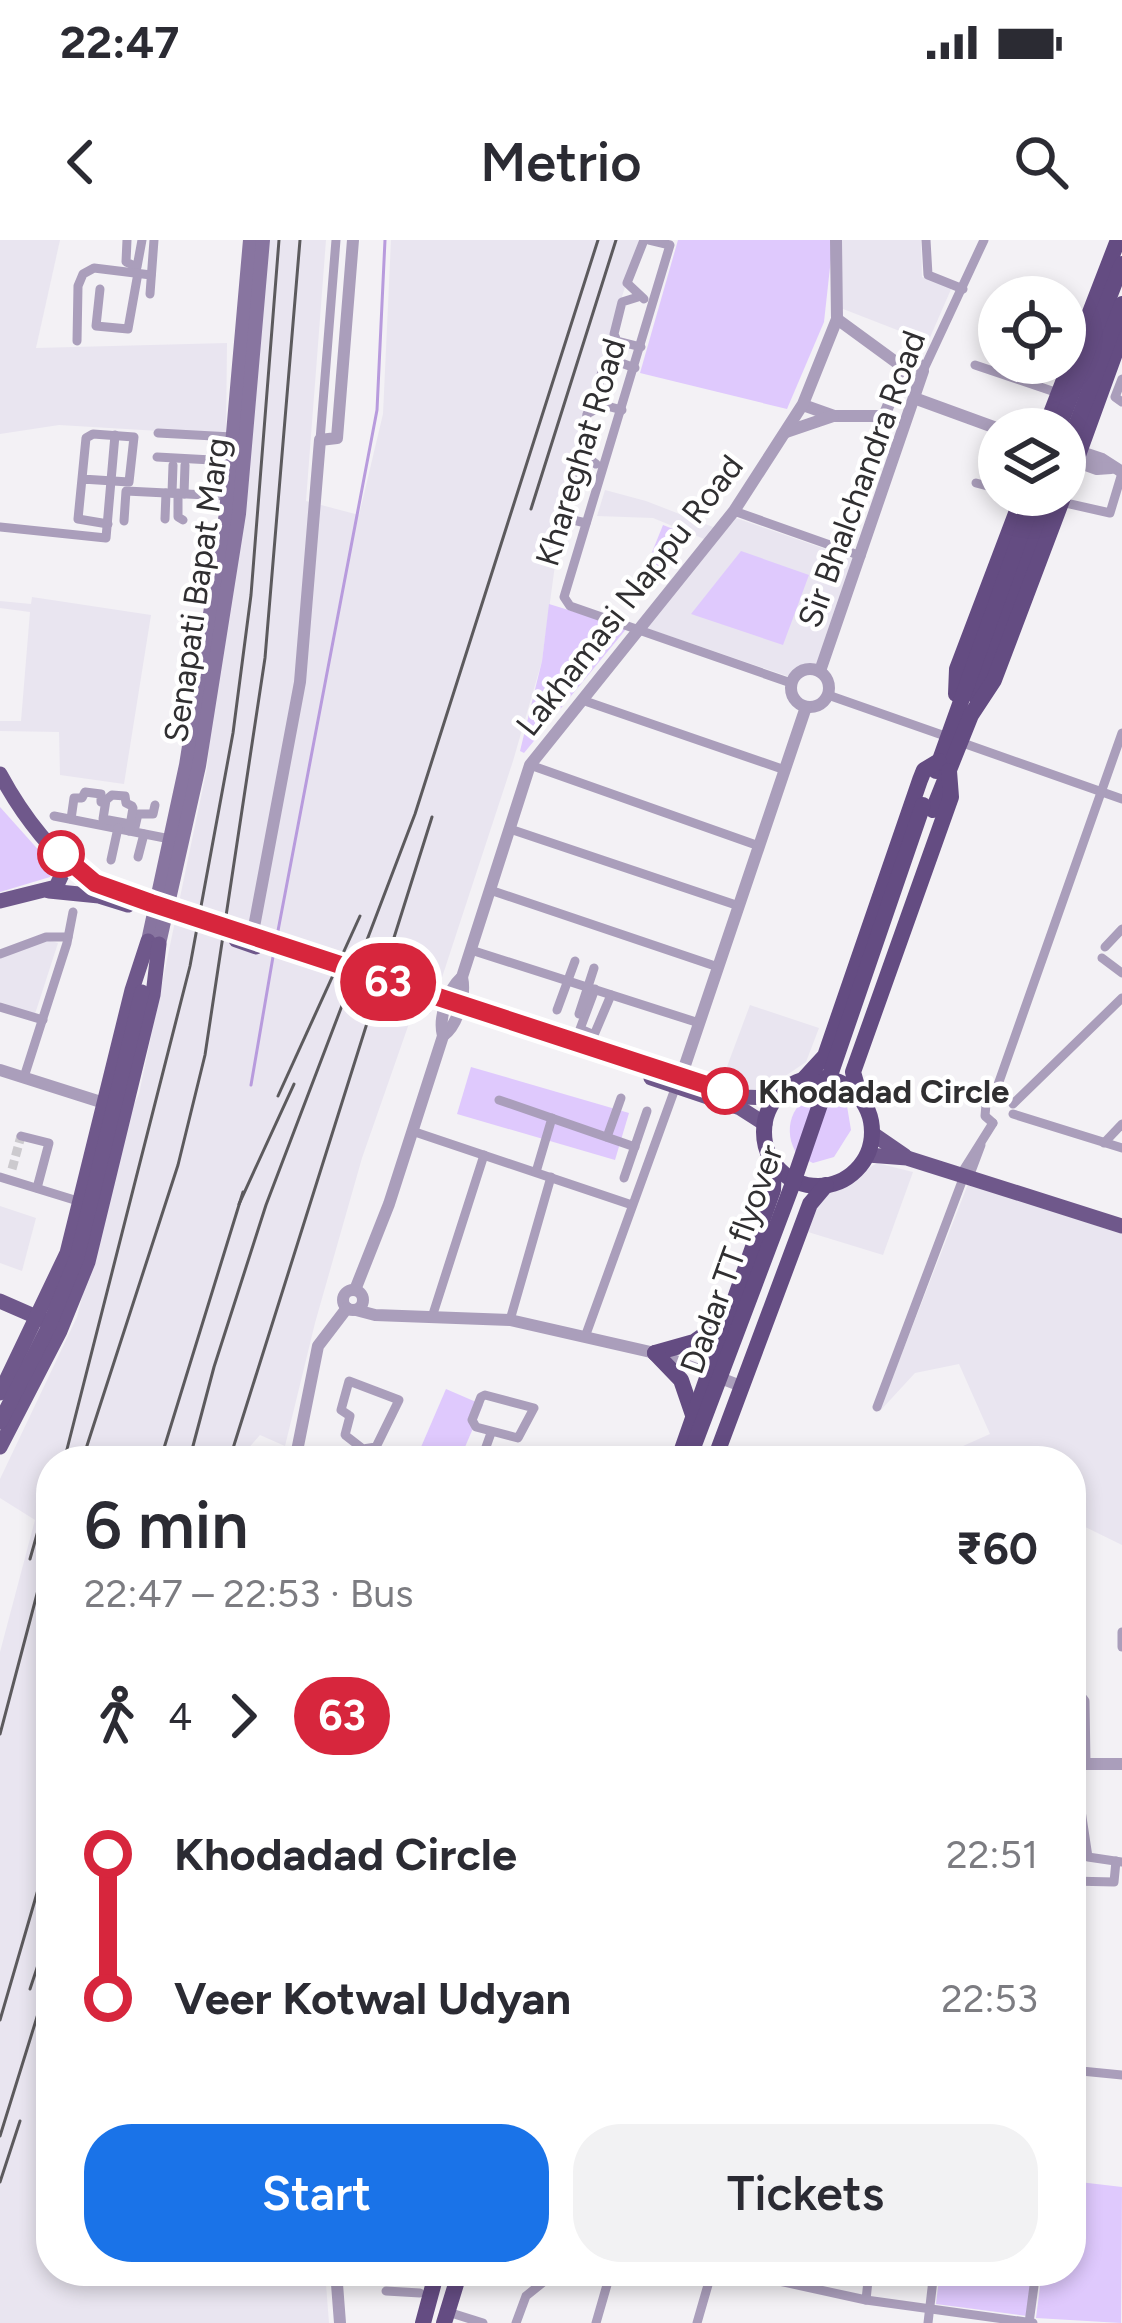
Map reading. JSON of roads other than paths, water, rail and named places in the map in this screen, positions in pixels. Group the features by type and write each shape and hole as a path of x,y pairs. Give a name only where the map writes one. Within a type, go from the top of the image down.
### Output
{"highway":[{"path":"1053,408 1118,240"},
{"path":"1066,408 1122,264"},
{"path":"1086,408 1122,304"},
{"path":"1086,427 1118,372 1122,334"},
{"path":"964,714 957,669 1014,516"},
{"path":"928,807 964,714 1028,516"},
{"path":"976,674 1051,516"},
{"path":"964,714 994,680 1053,516"},
{"path":"683,1446 773,1190 774,1164 764,1138 765,1124 776,1098 803,1080 825,1056 924,770 944,766"},
{"path":"719,1446 810,1204 826,1185 857,1169 868,1155 873,1134 870,1114 854,1072 951,797 944,766"},
{"name":"Dadar TT flyover","path":"694,1446 928,807"},
{"name":"Dadar TT flyover","path":"705,1446 803,1186 928,807"},
{"path":"803,1080 834,1080 860,1097"},
{"path":"774,1164 797,1182 826,1185"},
{"path":"747,1263 786,1273"},
{"path":"694,1416 681,1380 655,1352 694,1342 728,1318"},
{"path":"412,2323 422,2286"},
{"path":"423,2323 433,2286"},
{"path":"442,2319 447,2286"},
{"path":"442,2319 454,2286"}],"main road":[{"name":"Senapati Bapat Marg","path":"153,943 188,755 227,496 250,240"},
{"name":"Senapati Bapat Marg","path":"153,943 199,766 238,514 263,240"},
{"path":"0,774 9,799 95,883 150,907 678,1082 765,1124"},
{"path":"49,891 62,880 61,854"},
{"path":"0,902 49,891 150,907"},
{"path":"0,1422 77,1258 153,943"},
{"path":"2,1385 67,1253 104,1103 153,943"},
{"path":"0,1447 60,1331 88,1262 153,995 153,943"},
{"path":"678,1082 743,1097 776,1098"},
{"path":"873,1134 907,1158"},
{"path":"868,1155 907,1158 1122,1226"},
{"path":"0,1301 39,1316 60,1331"}],"street":[{"path":"127,240 125,260 137,267 142,240"},
{"path":"150,294 154,240"},
{"path":"251,941 300,682 336,240"},
{"path":"320,440 337,438 353,240"},
{"path":"638,297 627,283 646,240"},
{"name":"Khareghat Road","path":"646,240 671,243 565,601 791,683"},
{"name":"Lakhamasi Nappu Road","path":"352,1309 364,1300 355,1290 443,1036 439,1024 453,985 462,977 530,765 734,511 802,405 837,319 836,240"},
{"path":"926,240 928,275 963,289"},
{"name":"Sir Bhalchandra Road","path":"820,671 923,371 984,240"},
{"path":"77,340 78,286 83,274 94,268 151,274"},
{"path":"100,289 96,326 126,330 132,325 139,273"},
{"path":"641,347 616,341 622,302 638,297 655,302"},
{"path":"837,319 904,368"},
{"path":"828,341 866,341"},
{"path":"622,410 604,405 595,393 604,365 613,361 635,368"},
{"path":"905,422 895,429 884,416 904,368 917,362 923,371"},
{"path":"975,364 1058,393"},
{"path":"1118,372 1114,397 1122,402"},
{"path":"914,398 978,421"},
{"path":"591,463 581,453 587,414 604,405"},
{"path":"802,405 834,416"},
{"path":"786,432 834,416 884,416"},
{"path":"158,433 232,437"},
{"path":"82,479 130,482 135,439 88,435 82,479 78,519 108,524"},
{"path":"0,527 103,539 116,435"},
{"path":"165,519 187,435"},
{"path":"1086,456 1102,459 1118,471 1110,513 1086,505"},
{"path":"157,457 181,463 230,461"},
{"path":"586,523 564,518 575,467 603,466"},
{"path":"124,521 124,492 227,496"},
{"path":"175,493 178,517 183,520"},
{"path":"95,500 111,500"},
{"path":"734,511 861,556"},
{"path":"820,671 827,679 828,695 820,705 806,707 795,701 791,683 800,672 820,671"},
{"path":"828,695 1122,799"},
{"path":"582,700 785,770"},
{"path":"584,1337 699,1023 806,707"},
{"path":"993,1123 985,1110 994,1096 1122,733"},
{"path":"530,765 760,846"},
{"path":"71,819 74,799 85,792 102,796 98,818"},
{"path":"111,860 138,814 153,814 155,806"},
{"path":"54,816 170,839"},
{"path":"510,829 739,906"},
{"path":"131,830 138,856"},
{"path":"490,890 718,967"},
{"path":"24,1077 73,912"},
{"path":"1122,929 1103,953 1122,973"},
{"path":"0,954 46,937 68,937"},
{"path":"471,950 699,1023"},
{"path":"557,1010 575,962"},
{"path":"594,968 580,1028 594,1035 611,995"},
{"path":"578,1018 591,986"},
{"path":"993,1123 1004,1122 1122,998"},
{"path":"0,1007 43,1020"},
{"path":"0,1070 104,1103"},
{"path":"994,1096 1006,1096 1013,1109 1122,1148"},
{"path":"607,1137 621,1098"},
{"path":"499,1100 635,1147"},
{"path":"624,1178 647,1111"},
{"path":"536,1172 552,1118"},
{"path":"877,1407 965,1175 993,1123"},
{"path":"1104,1143 1122,1124"},
{"path":"412,1131 632,1204"},
{"path":"21,1136 49,1143 37,1188"},
{"path":"433,1314 484,1155"},
{"path":"630,1160 646,1166"},
{"path":"7,1175 101,1208"},
{"path":"511,1320 551,1178"},
{"path":"300,1446 318,1346 352,1309 375,1315 511,1320 655,1352 741,1386"},
{"path":"360,1446 344,1432 351,1418 341,1410 350,1381 399,1400 376,1446"},
{"path":"481,1397 534,1408 518,1438 491,1433 472,1420 481,1397"},
{"path":"486,1446 491,1433"},
{"path":"1122,1632 1122,1647"},
{"path":"1086,1764 1122,1764"},
{"path":"1086,1840 1088,1857 1119,1861 1114,1882 1086,1881"},
{"path":"1086,2071 1122,2075"},
{"path":"337,2286 340,2323"},
{"path":"516,2323 526,2296 538,2286"},
{"path":"596,2323 606,2286"},
{"path":"697,2323 708,2286"},
{"path":"802,2286 1031,2323 1035,2286"},
{"path":"866,2300 867,2286"},
{"path":"928,2323 932,2286"},
{"path":"386,2291 420,2293"},
{"path":"442,2319 483,2323"}],"waterway":[{"path":"277,936 377,410 385,240"},
{"path":"251,1085 274,951"}],"tunnel":[{"path":"12,1169 21,1136"}],"railway":[{"path":"68,1446 190,966 233,733 251,595 279,240"},
{"path":"87,1446 178,1165 205,1055 265,658 300,240"},
{"path":"193,1446 266,1205 415,814 598,240"},
{"path":"531,509 616,240"},
{"path":"234,1446 432,817"},
{"path":"278,1096 360,916"},
{"path":"239,1204 294,1084"},
{"path":"165,1446 243,1192"},
{"path":"30,1559 36,1538"},
{"path":"0,1734 36,1598"},
{"path":"0,2020 36,1896"},
{"path":"30,1989 36,1971"},
{"path":"0,2136 36,2020"},
{"path":"0,2182 20,2121"}],"place":[{"name":"Khodadad Circle","path":"725,1091"}]}
